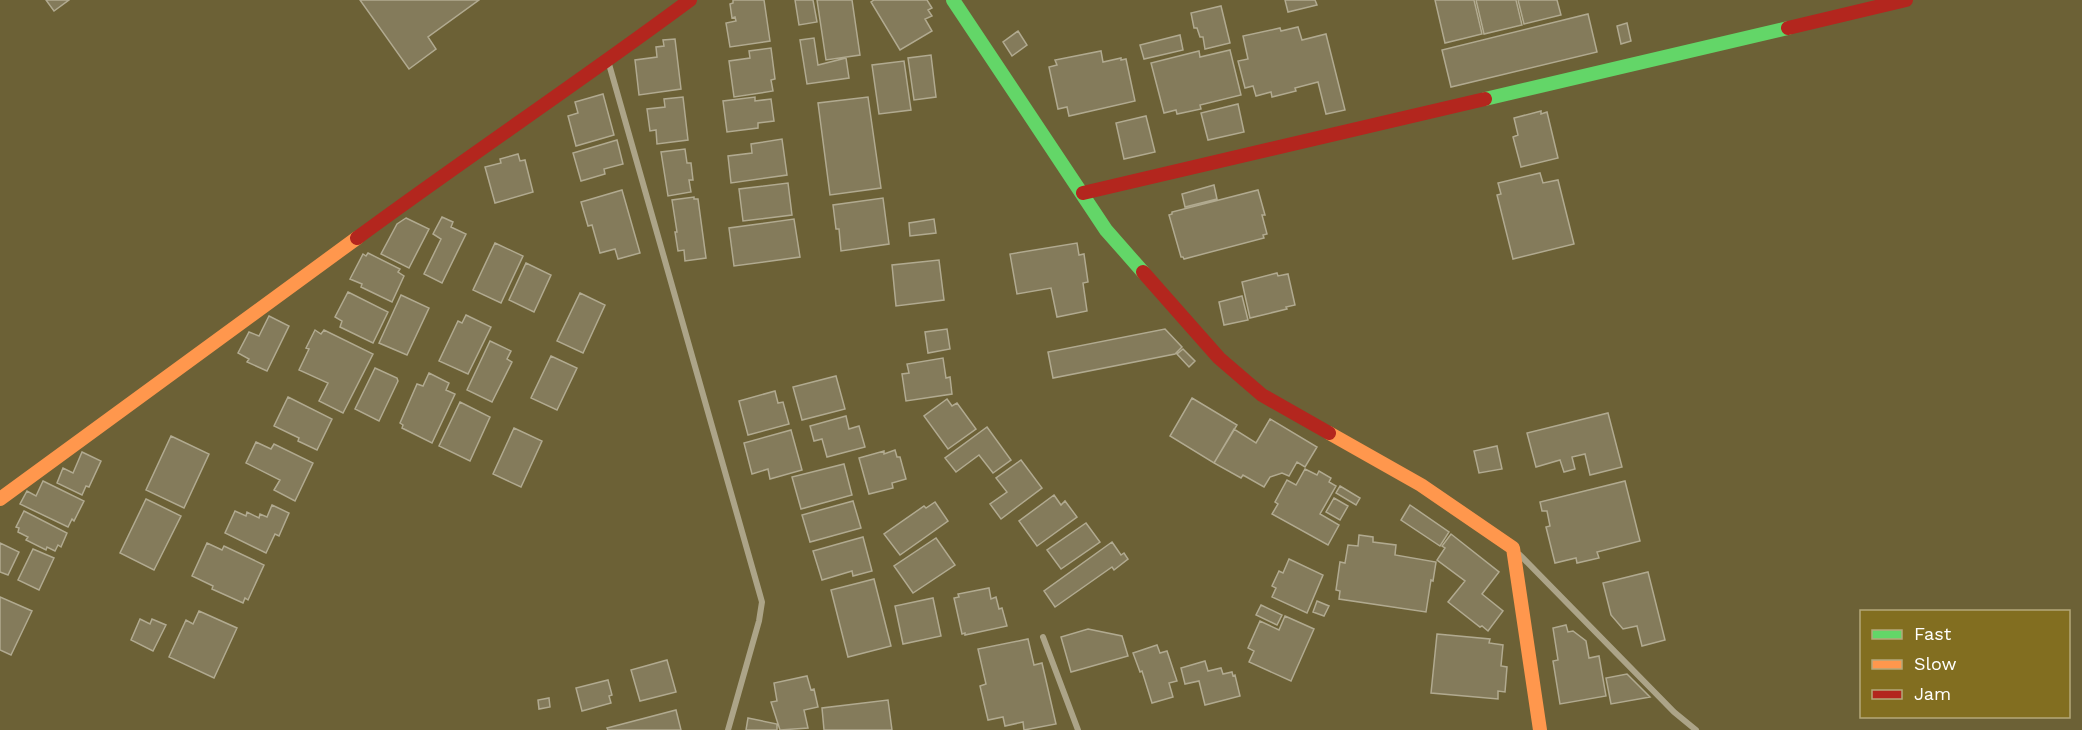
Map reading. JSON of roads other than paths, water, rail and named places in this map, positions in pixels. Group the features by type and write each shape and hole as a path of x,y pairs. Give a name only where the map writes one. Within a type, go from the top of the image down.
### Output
{"street":[{"path":"0,499 425,188 608,61 690,0"},
{"path":"953,0 1106,230 1219,358 1262,395 1421,485 1513,548 1674,712 1696,730"},
{"path":"1083,193 1906,0"},
{"path":"608,61 762,602 759,621 728,730"},
{"path":"1513,548 1540,730"},
{"path":"1044,637 1078,730"}]}
